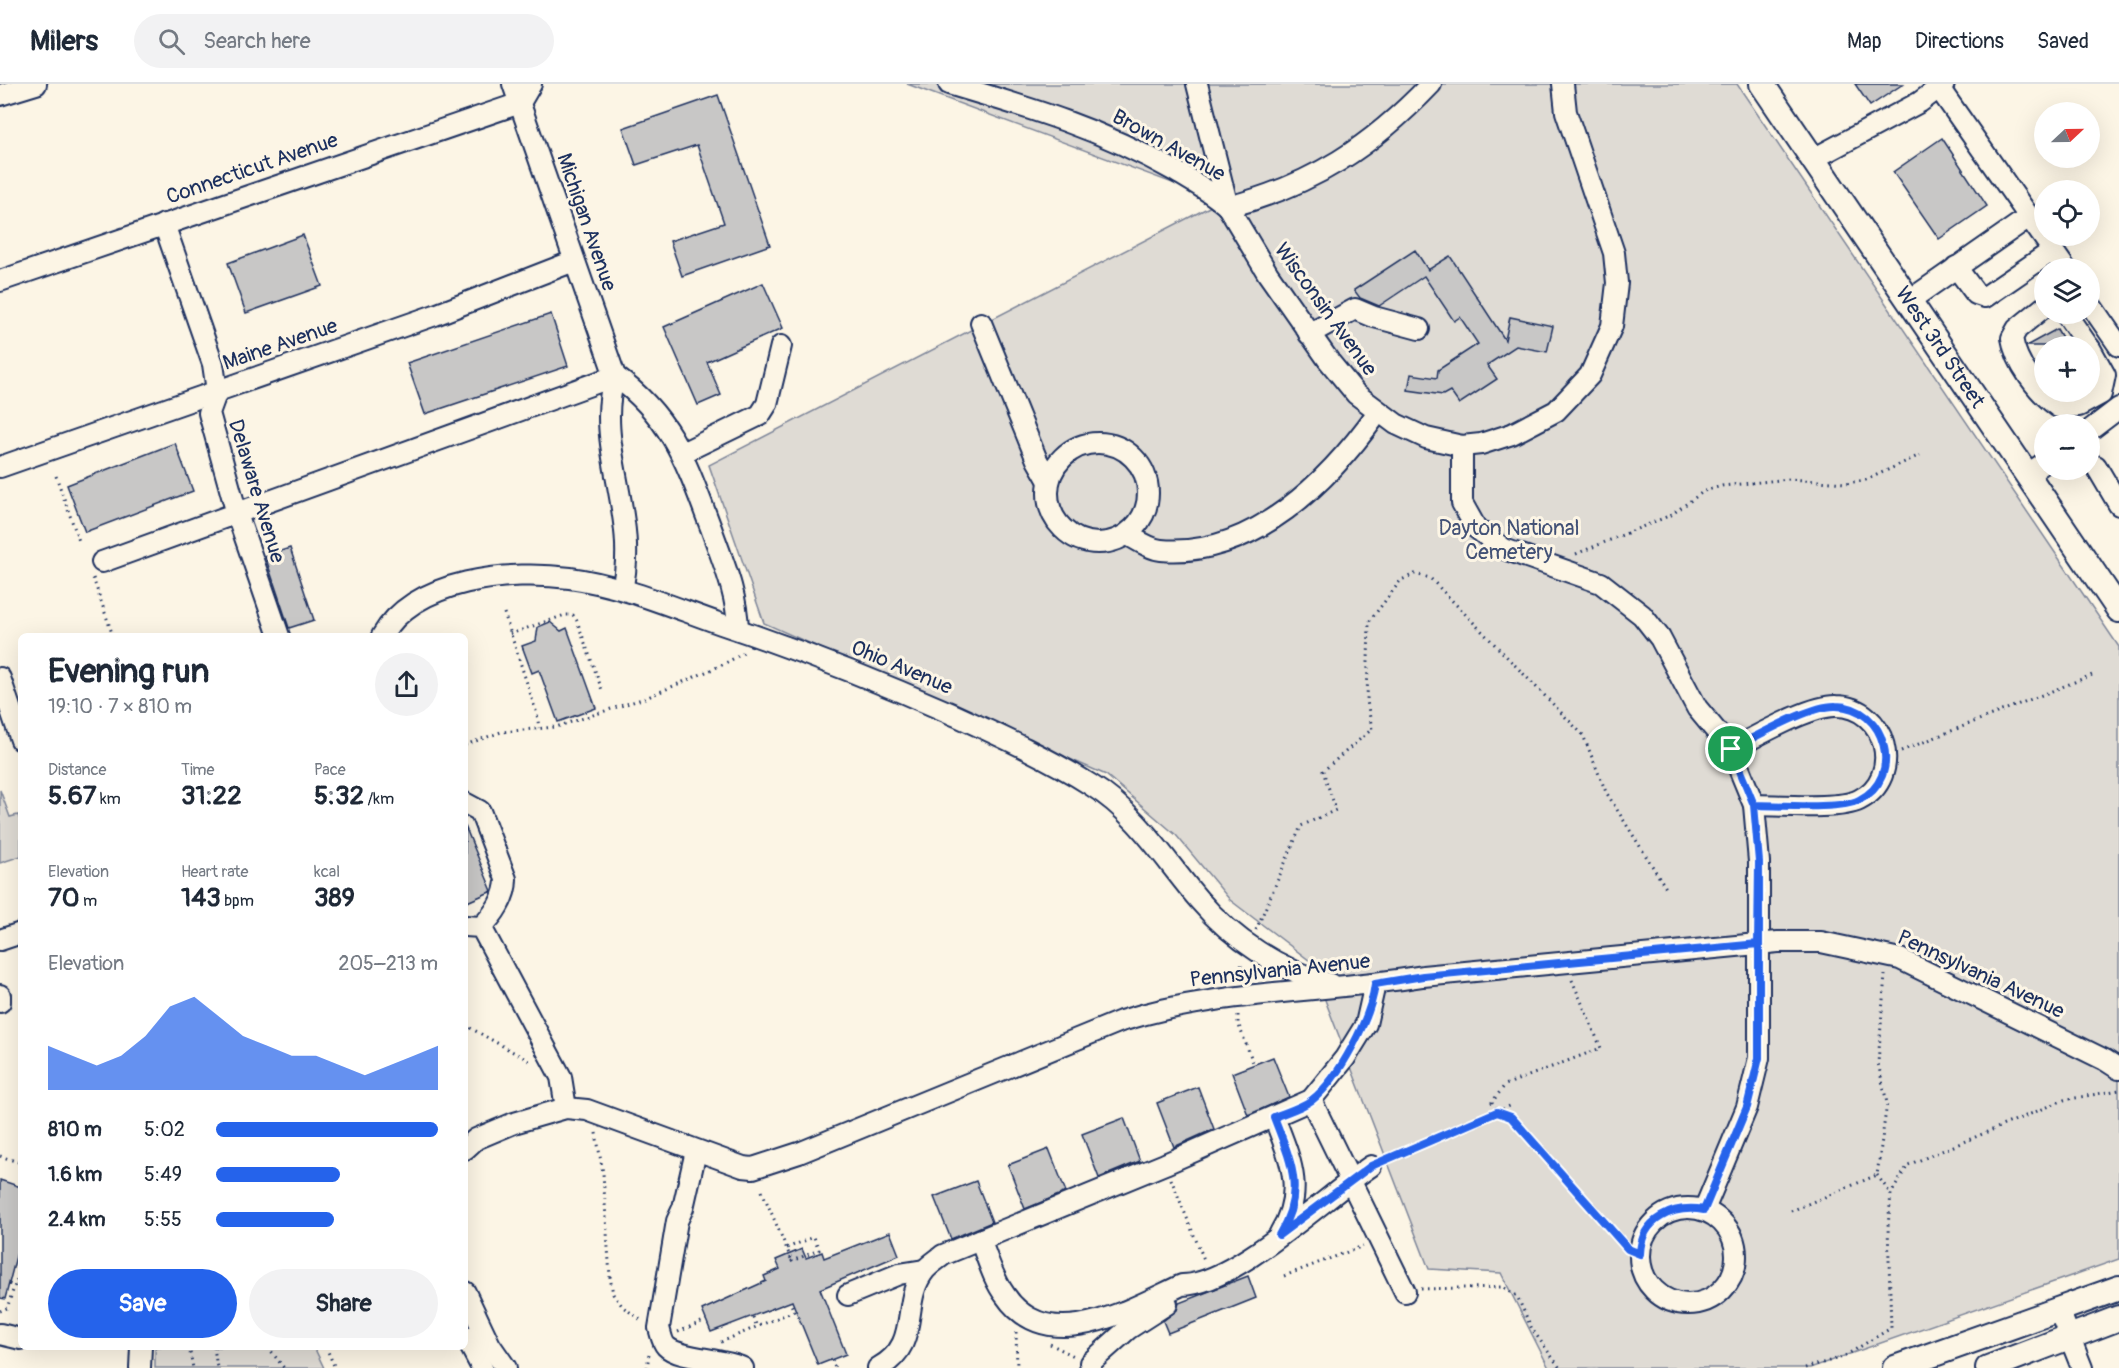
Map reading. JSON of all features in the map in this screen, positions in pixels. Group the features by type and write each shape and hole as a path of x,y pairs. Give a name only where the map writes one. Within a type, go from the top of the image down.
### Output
{"main road":[{"name":"West 3rd Street","path":"1761,84 1910,300 2034,466"},
{"name":"West 3rd Street","path":"2042,480 2119,610"},
{"path":"1895,1368 2119,1288"},
{"path":"1988,1368 2119,1318"}],"street":[{"path":"0,95 36,84"},
{"path":"517,93 531,84"},
{"name":"Brown Avenue","path":"949,84 1036,109 1131,146 1212,193 1228,207"},
{"name":"Wisconsin Avenue","path":"1197,84 1228,207 1268,274 1309,334 1356,393 1378,412 1411,432 1462,446 1481,444 1512,434 1556,411 1590,375 1612,326 1617,282 1614,253 1566,112 1563,84"},
{"path":"1228,207 1258,199 1343,159 1381,134 1431,84"},
{"path":"1813,159 1920,102 1941,86 2057,258"},
{"name":"Connecticut Avenue","path":"0,281 164,224 517,93"},
{"name":"Michigan Avenue","path":"517,93 615,376 609,413 628,549 622,589"},
{"path":"1910,300 2029,217"},
{"name":"Delaware Avenue","path":"164,224 213,364 217,391 209,413 237,514 278,633"},
{"path":"1956,267 1976,294 1985,297 2052,251"},
{"name":"Maine Avenue","path":"0,467 435,315 574,261"},
{"path":"1309,334 1355,309 1374,317 1419,328"},
{"path":"2034,315 2017,329 2012,338 2018,359 2034,380"},
{"path":"2100,318 2119,346"},
{"path":"981,323 1036,460 1049,480"},
{"path":"682,453 760,414 767,404 782,346"},
{"path":"2100,366 2105,375 2100,395"},
{"path":"97,570 237,514 615,376 638,395 665,426 682,453 731,582 737,608 738,629"},
{"path":"2052,402 2058,407 2079,406 2086,402"},
{"path":"2100,422 2119,408"},
{"path":"1128,535 1159,550 1177,550 1213,544 1250,531 1303,499 1346,456 1378,412"},
{"path":"1102,442 1126,451 1143,468 1149,492 1143,516 1128,535 1114,542 1098,544 1083,542 1070,535 1059,525 1051,511 1048,496 1049,480 1059,461 1078,446 1102,442"},
{"path":"1462,446 1461,493 1465,512 1476,528 1504,549 1601,583 1642,615 1660,638 1697,708 1731,749 1754,805 1759,862 1759,1058 1747,1107 1704,1210"},
{"path":"2100,473 2119,505"},
{"name":"Ohio Avenue","path":"384,633 396,618 415,603 437,592 490,576 559,577 622,589 738,629 870,678 997,735 1090,784 1138,823 1198,900 1228,929 1295,972 1341,987"},
{"path":"0,678 6,716 18,735"},
{"path":"1731,749 1803,715 1837,705 1863,714 1871,720 1884,739 1886,757 1882,774 1873,789 1851,803 1754,805"},
{"path":"468,805 480,811 506,879 506,891 491,918 473,927 561,1077 566,1108"},
{"path":"0,940 18,934"},
{"name":"Pennsylvania Avenue","path":"468,1146 476,1139 506,1126 538,1114 566,1108 587,1110 696,1151 743,1167 753,1168 799,1153 1147,1013 1200,1002 1375,984 1423,976 1758,944 1821,942 1889,956 1998,1007 2119,1070"},
{"path":"848,1295 899,1274 924,1270 943,1255 1311,1100 1345,1058 1366,1024 1375,984"},
{"path":"0,995 0,1002"},
{"path":"1311,1100 1405,1292"},
{"path":"1274,1117 1293,1167 1294,1189 1291,1216 1279,1235"},
{"path":"696,1151 683,1208 677,1221 659,1328 669,1340 676,1354 728,1361 743,1368"},
{"path":"1090,1363 1128,1329 1157,1308 1188,1295 1203,1281 1265,1248 1350,1179 1371,1166"},
{"path":"1680,1209 1704,1210 1718,1218 1728,1229 1735,1243 1737,1259 1734,1274 1726,1287 1714,1298 1700,1304 1685,1305 1669,1301 1655,1292 1645,1279 1640,1254 1646,1231 1657,1218 1680,1209"},
{"path":"981,1240 1006,1297 1018,1310 1052,1326 1072,1327 1093,1323 1182,1285 1203,1281"},
{"path":"878,1368 888,1363 903,1346 916,1290 924,1270"},
{"path":"468,1298 490,1345 506,1368"},
{"path":"2059,1310 2068,1339 2082,1368"},
{"path":"0,1334 18,1338"},
{"path":"468,1341 483,1368"},
{"path":"140,1368 141,1350"}],"path":[{"path":"1566,569 1576,553 1671,515 1704,491 1722,486 1789,479 1846,483 1866,480 1920,455"},
{"path":"56,476 79,541"},
{"path":"97,570 112,633"},
{"path":"1255,933 1301,826 1336,810 1323,771 1372,729 1367,701 1369,622 1401,580 1415,574 1430,578 1583,735 1606,792 1666,888"},
{"path":"504,613 537,714 539,729"},
{"path":"510,634 565,615 573,615 602,690"},
{"path":"468,744 501,732 556,727 648,697 722,665 748,651"},
{"path":"1886,757 2092,675"},
{"path":"1889,956 1883,988 1878,1063 1887,1103 1877,1175 1891,1194"},
{"path":"1236,986 1242,970 1242,960"},
{"path":"1564,962 1601,1048 1505,1085 1492,1102 1497,1112 1511,1117 1628,1249 1640,1254"},
{"path":"1237,1011 1238,1023 1254,1065"},
{"path":"468,1027 536,1065"},
{"path":"1805,1368 1843,1357 1891,1328 1888,1226 1891,1194 1908,1165 2064,1100 2119,1090"},
{"path":"1371,1166 1512,1106"},
{"path":"595,1129 603,1173 613,1294 623,1307 648,1323"},
{"path":"0,1156 18,1162"},
{"path":"1167,1169 1203,1281"},
{"path":"1791,1210 1877,1175"},
{"path":"762,1191 793,1262 819,1250 814,1238 787,1248"},
{"path":"1284,1276 1351,1252 1378,1237"},
{"path":"0,1311 7,1308 18,1276"},
{"path":"9,1284 15,1286"},
{"path":"1405,1292 1436,1287 1503,1287 1517,1296 1532,1329 1560,1368"},
{"path":"714,1345 795,1311 790,1302"},
{"path":"753,1317 757,1327"},
{"path":"669,1340 706,1320"},
{"path":"1017,1368 1016,1329 1026,1334"},
{"path":"1048,1343 1090,1363"},
{"path":"190,1350 193,1368"},
{"path":"214,1350 217,1368"},
{"path":"270,1350 284,1368"},
{"path":"327,1350 335,1368"},
{"path":"832,1360 835,1368"}],"green space":[{"name":"Dayton National Cemetery","path":"907,84 1737,84 2119,647 2119,1259 1810,1368 1549,1368 1501,1273 1429,1269 1310,961 1230,900 1176,835 1106,775 764,623 709,465 1221,201"},
{"path":"0,790 10,817 18,815 18,857 0,863"},
{"path":"155,1350 315,1350 324,1368 155,1368"}],"building":[{"path":"1855,84 1903,84 1870,106"},
{"path":"718,95 770,245 682,276 670,241 724,223 697,145 636,165 623,128"},
{"path":"1942,138 1987,206 1939,239 1893,172"},
{"path":"303,235 322,286 246,313 228,263"},
{"path":"1415,250 1428,270 1450,256 1505,340 1510,317 1553,326 1547,352 1516,346 1487,365 1497,379 1459,404 1450,391 1443,395 1408,390 1411,374 1437,378 1438,370 1478,344 1460,317 1454,321 1424,276 1379,306 1360,298 1354,290"},
{"path":"763,283 783,328 707,362 721,395 698,405 664,327"},
{"path":"551,314 568,366 425,414 407,363"},
{"path":"2057,329 2061,336 2044,336"},
{"path":"175,443 193,491 85,532 67,485"},
{"path":"290,548 314,620 289,628 265,556"},
{"path":"550,622 561,631 567,628 596,708 558,722 539,670 532,673 522,646 536,641 538,627"},
{"path":"468,833 492,891 468,902"},
{"path":"1273,1057 1289,1097 1248,1115 1232,1073"},
{"path":"1198,1087 1214,1129 1174,1147 1157,1103"},
{"path":"1124,1118 1140,1161 1099,1178 1082,1134"},
{"path":"1049,1149 1066,1192 1025,1209 1008,1165"},
{"path":"0,1180 18,1186 18,1249 5,1299 0,1298"},
{"path":"976,1181 992,1222 951,1239 934,1197"},
{"path":"890,1232 899,1255 820,1289 846,1354 818,1365 792,1301 711,1332 702,1310 766,1281 764,1276 780,1269 776,1260 802,1249 806,1258 822,1252 824,1258"},
{"path":"1248,1276 1256,1298 1168,1333 1163,1321 1177,1310 1179,1303"}],"route":[{"path":"1731,749 1754,805 1759,862 1758,944 1423,976 1375,984 1374,998 1366,1024 1319,1094 1303,1105 1274,1117 1293,1167 1294,1189 1291,1216 1279,1235 1328,1199 1350,1179 1371,1166 1497,1112 1511,1117 1628,1249 1640,1254 1640,1246 1646,1231 1657,1218 1672,1210 1688,1208 1704,1210 1747,1107 1759,1058 1759,862 1754,805 1851,803 1866,795 1878,783 1886,757 1884,739 1878,727 1863,714 1837,705 1820,708 1803,715 1731,749"}]}
